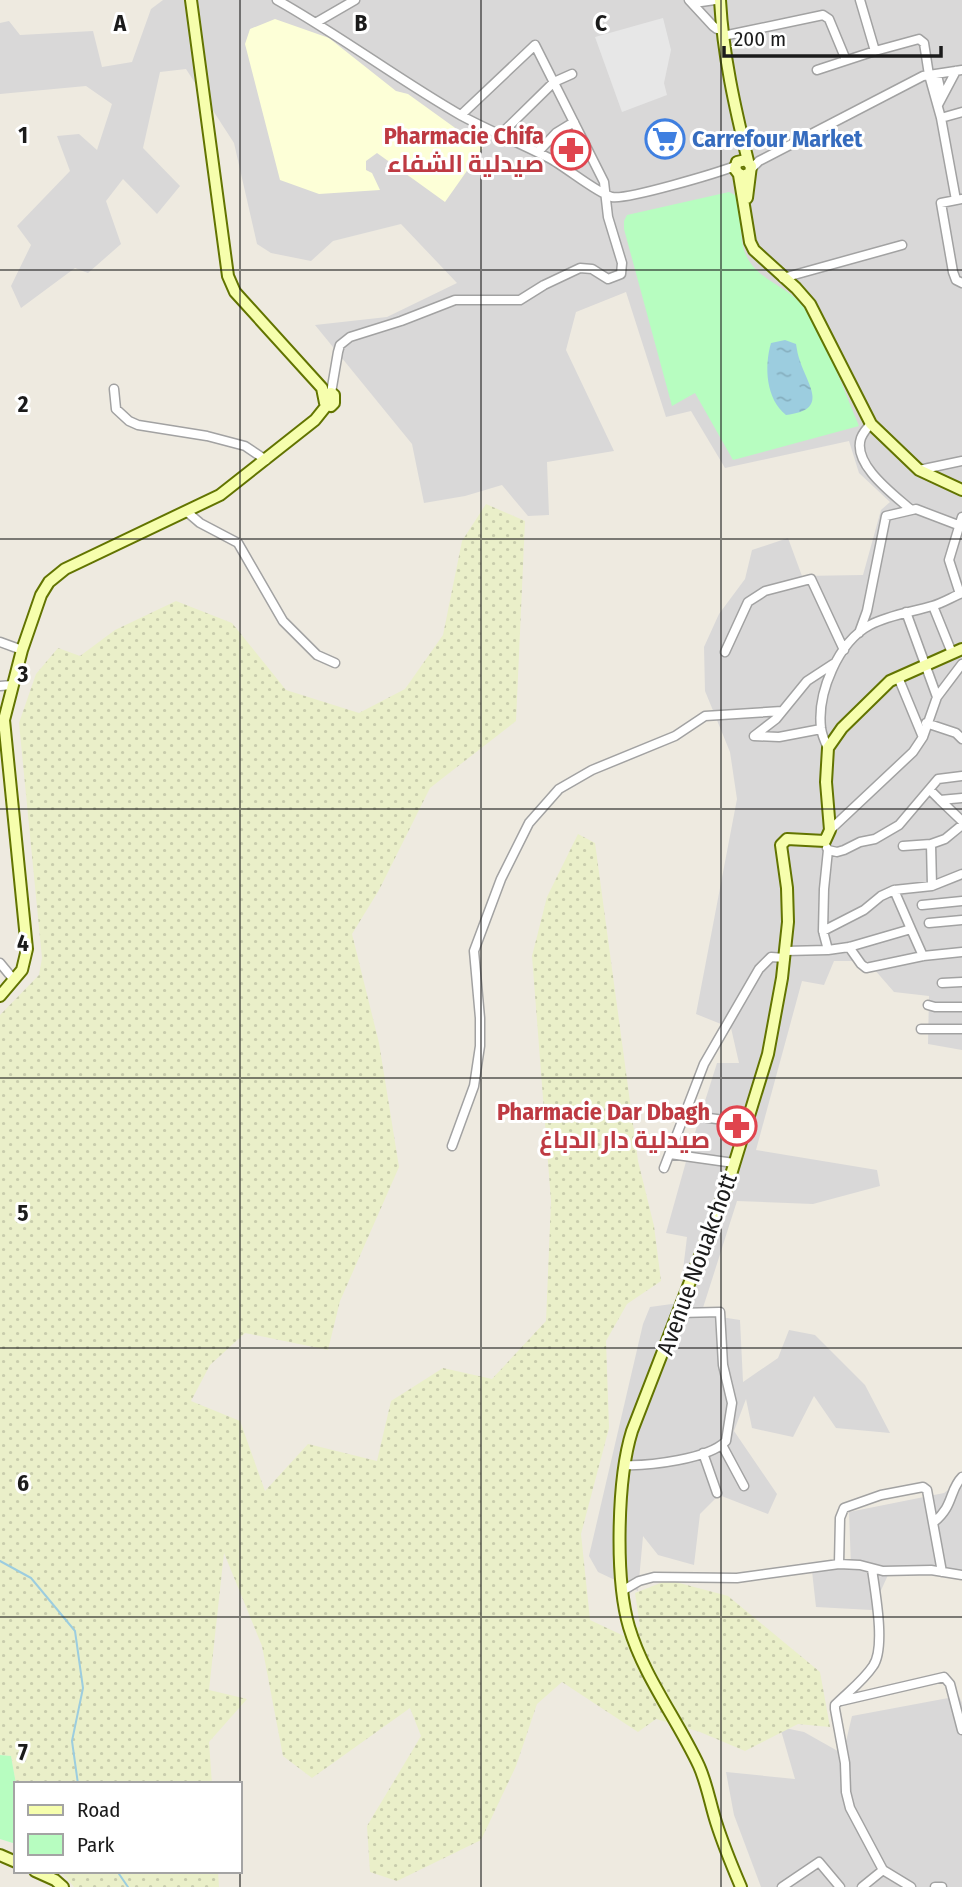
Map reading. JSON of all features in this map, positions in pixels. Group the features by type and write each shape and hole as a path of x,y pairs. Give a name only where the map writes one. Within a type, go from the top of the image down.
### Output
{"street":[{"path":"277,0 317,22 461,115 570,169 605,194 620,197 745,167 923,76 959,71"},
{"path":"691,0 715,0"},
{"path":"691,0 710,24 722,32 823,15 828,19 846,60"},
{"path":"720,0 722,32 745,167 745,215 748,237 754,250 810,304 871,424 919,470 962,490"},
{"path":"859,0 875,51"},
{"path":"317,22 351,1"},
{"path":"194,2 228,276 235,292 316,381 327,398"},
{"path":"817,70 915,39 924,43 940,101 941,118 959,200 941,203 953,272 956,280 962,283"},
{"path":"0,996 22,970 27,949 4,733 6,685 22,650 41,595 56,575 219,495 266,460 315,420 327,398 338,352 344,341 350,337 455,300 520,300 580,268 589,268 608,279 621,274 622,264 608,216 604,182 535,45 461,115"},
{"path":"940,101 959,71"},
{"path":"499,135 555,82 572,74"},
{"path":"941,118 962,112"},
{"path":"538,152 556,133 574,122"},
{"path":"783,278 902,245"},
{"path":"114,388 116,409 128,421 245,446 266,460"},
{"path":"871,424 863,433 860,446 868,468 875,478 910,509"},
{"path":"919,470 962,461"},
{"path":"821,729 779,737 754,737 776,719 807,681 833,664 859,633 871,624 933,606 961,593 949,560 960,521 910,509 886,516 867,611 859,633"},
{"path":"186,511 200,523 238,543 283,621 317,655 335,663"},
{"path":"725,652 748,602 765,591 811,579 844,650"},
{"path":"828,748 842,728 881,688 898,677 957,651 933,606"},
{"path":"906,612 937,697"},
{"path":"0,642 22,650"},
{"path":"828,950 823,931 828,840 828,748 821,729 823,695 833,664"},
{"path":"828,840 913,752 923,737 937,697 962,664"},
{"path":"898,677 923,737"},
{"path":"452,1146 474,1086 478,1062 481,1033 474,951 528,822 559,789 603,765 675,736 705,716 782,710"},
{"path":"926,723 956,733 962,739"},
{"path":"828,840 837,852 884,835 907,818 942,777 962,776"},
{"path":"903,846 931,844 949,838 962,823 930,790"},
{"path":"940,800 962,798"},
{"name":"Avenue Nouakchott","path":"741,1887 716,1822 699,1766 660,1697 629,1628 622,1591 621,1508 624,1465 632,1431 680,1313 734,1163 768,1054 785,955 789,904 781,845 787,839 828,840"},
{"path":"931,844 932,886"},
{"path":"823,931 864,910 881,896 894,890 932,886 962,874"},
{"path":"894,890 923,956"},
{"path":"922,905 962,901"},
{"path":"929,923 962,920"},
{"path":"664,1168 704,1064 759,969 771,957 849,947 911,929"},
{"path":"849,947 866,968 923,956 962,952"},
{"path":"0,963 14,980"},
{"path":"942,983 962,982"},
{"path":"928,1004 962,1007"},
{"path":"921,1029 962,1029"},
{"path":"686,1115 747,1123"},
{"path":"670,1154 734,1163"},
{"path":"624,1465 659,1465 703,1453 726,1441 732,1403 723,1365 720,1312 680,1313"},
{"path":"722,1445 744,1486"},
{"path":"703,1453 717,1493"},
{"path":"934,1522 947,1508 962,1477"},
{"path":"839,1564 839,1518 842,1510 889,1493 923,1486 927,1490 942,1572"},
{"path":"622,1591 639,1581 654,1577 737,1578 839,1564 962,1575"},
{"path":"872,1569 878,1643 876,1661 838,1702 835,1709 845,1763 847,1799 883,1870 911,1887"},
{"path":"838,1702 944,1677 950,1684 962,1730"},
{"path":"782,1887 819,1862 840,1887"},
{"path":"862,1887 883,1870"},
{"path":"39,1873 63,1887"},
{"path":"935,1887 942,1887"}],"shaded area":[{"path":"163,0 962,0 962,1050 928,1044 929,996 894,992 867,961 834,961 824,985 802,981 756,1150 877,1170 880,1186 813,1204 737,1201 701,1314 740,1320 743,1382 778,1358 789,1330 815,1335 865,1385 890,1433 836,1428 814,1396 793,1437 752,1428 746,1399 734,1431 777,1494 768,1514 719,1495 700,1514 694,1565 658,1555 643,1536 638,1591 598,1572 589,1556 643,1324 650,1307 679,1303 687,1237 666,1233 687,1158 717,1063 739,1063 731,1028 696,1014 737,799 730,752 705,691 704,647 719,614 745,579 752,550 788,538 802,576 863,575 881,510 890,502 859,473 849,441 725,468 691,411 666,417 626,292 576,312 566,350 614,451 547,462 549,515 528,516 502,485 465,496 424,503 412,444 315,325 387,317 457,283 401,224 333,241 311,261 271,253 257,244 234,143 186,69 160,72 143,148 180,186 157,214 123,179 106,201 121,244 88,273 75,268 21,308 11,286 31,245 17,226 70,171 57,136 79,134 97,150 112,104 86,86 0,94 0,23 9,21 20,35 93,31 102,67 132,62 151,9"},
{"path":"663,18 671,50 664,83 667,95 622,112 595,37"},
{"path":"275,19 329,38 396,91 408,94 483,148 445,202 377,153 366,161 366,170 372,173 380,190 319,194 280,180 245,44 250,29"},
{"path":"486,504 525,521 516,721 430,788 379,890 352,934 379,1043 399,1167 340,1301 328,1350 245,1333 210,1365 191,1401 240,1421 265,1491 308,1444 377,1461 391,1401 443,1368 492,1379 546,1321 551,1201 532,956 547,897 578,834 595,843 638,1161 654,1226 661,1281 627,1304 606,1341 609,1428 581,1534 590,1620 624,1636 640,1626 635,1593 668,1580 728,1596 820,1672 830,1727 798,1724 745,1751 700,1732 656,1719 638,1732 562,1682 537,1704 516,1766 481,1840 397,1881 370,1872 367,1826 421,1736 410,1708 312,1778 283,1756 262,1646 224,1553 209,1690 247,1699 209,1742 212,1782 16,1782 11,1756 0,1755 0,1015 39,975 42,958 19,723 36,674 58,648 80,656 115,630 176,601 232,623 286,690 359,713 405,689 443,635 462,541"},
{"path":"962,1480 962,1570 888,1575 872,1610 816,1607 812,1571 851,1566 849,1512 944,1493"},
{"path":"959,1696 962,1703 962,1887 761,1887 734,1815 726,1772 795,1779 780,1727 804,1732 843,1754 852,1716"},
{"path":"63,1873 218,1873 219,1887 74,1887"}],"green space":[{"path":"729,192 739,197 742,244 749,260 763,276 790,294 805,309 828,352 859,426 733,460 695,393 672,406 624,229 627,215"},
{"path":"0,1755 11,1756 16,1782 14,1843 0,1839"}],"water":[{"path":"785,340 796,344 812,396 808,408 786,415 774,400 767,372 771,343"}],"waterway":[{"path":"0,1561 31,1578 75,1631 83,1688 72,1741 78,1782"},
{"path":"118,1873 128,1887"}],"place":[{"name":"Carrefour Market","path":"665,139"},
{"name":"Pharmacie Chifa صيدلية الشفاء","path":"571,150"},
{"name":"Pharmacie Dar Dbagh صيدلية دار الدباغ","path":"737,1126"}]}
